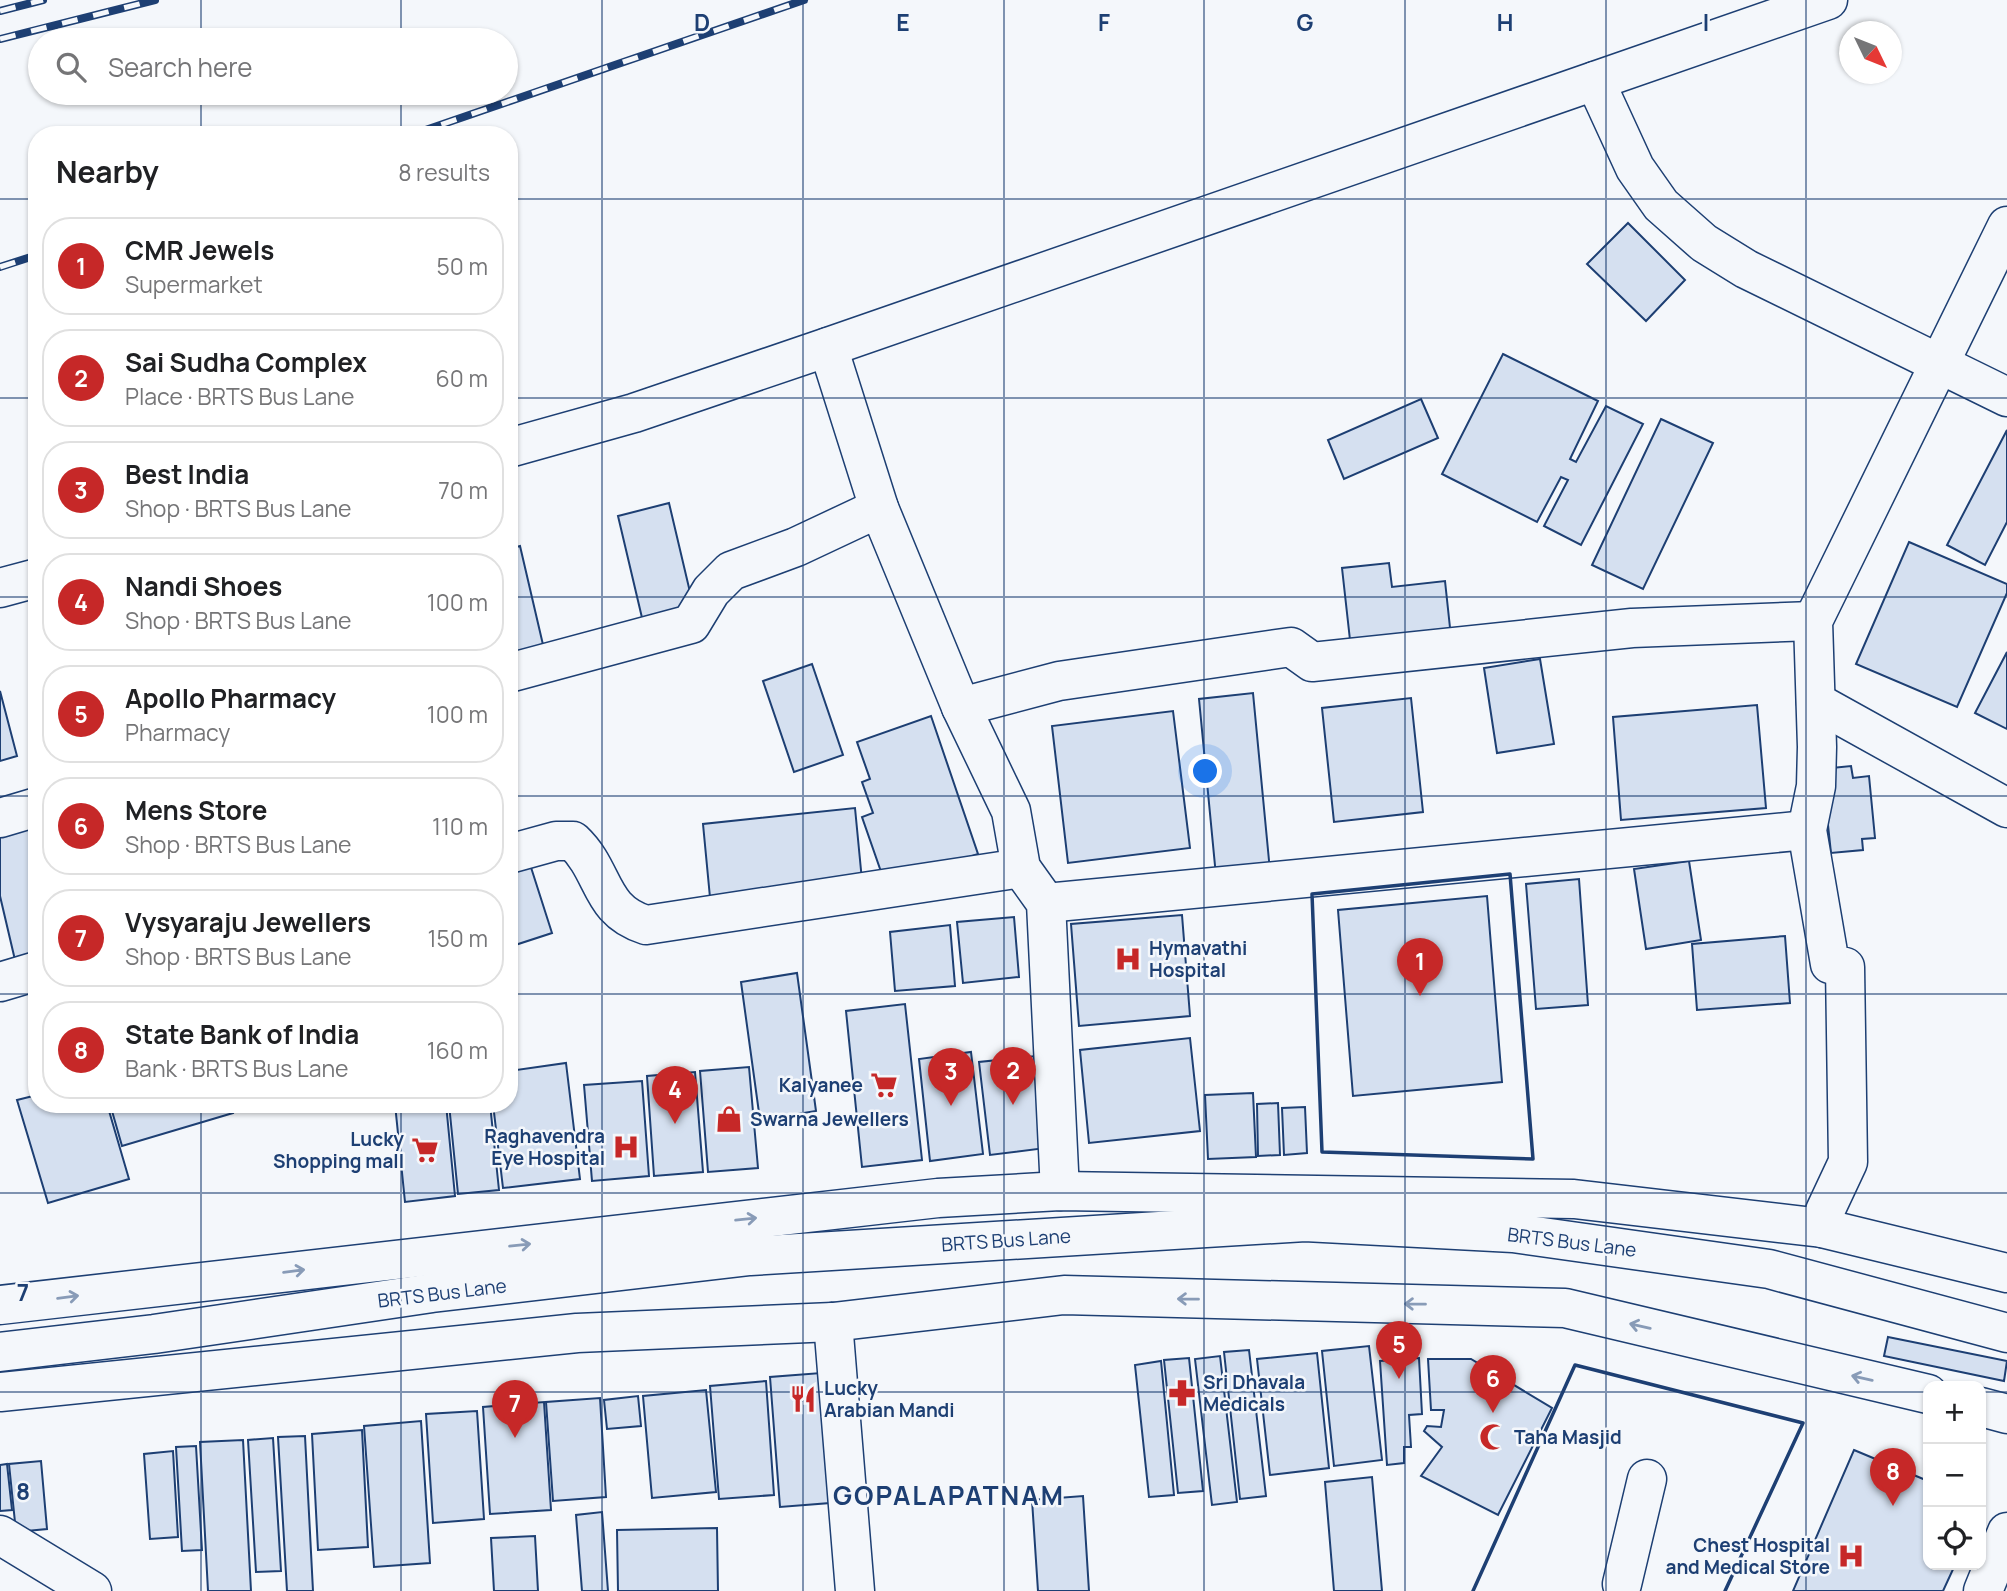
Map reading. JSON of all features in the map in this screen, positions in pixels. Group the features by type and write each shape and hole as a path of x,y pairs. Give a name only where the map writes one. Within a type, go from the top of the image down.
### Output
{"main road":[{"path":"518,445 634,412 828,347 1828,0"},
{"path":"1595,81 1634,167 1661,205 1704,243 1746,269 2007,397"},
{"path":"1822,1228 1825,1211 1848,1162 1845,967 1830,964 1807,830 1816,786 1813,621 2007,226"},
{"path":"828,347 879,508 961,707 1011,811 1021,868 1046,904 1060,1191"},
{"path":"518,671 691,624 711,592 731,571 796,547 879,508"},
{"path":"0,588 28,580"},
{"path":"961,707 1059,681 1291,647 1312,662 1632,628 1813,621"},
{"path":"1816,702 2007,808"},
{"path":"0,818 28,810"},
{"path":"1046,904 1807,830"},
{"path":"518,852 556,841 573,841 587,854 611,902 626,919 646,925 1021,868"},
{"path":"0,982 28,974"},
{"path":"0,1305 938,1198 1060,1191 1574,1199 1822,1228 2007,1273"},
{"name":"BRTS Bus Lane","path":"0,1352 155,1334 432,1293 750,1256 1305,1222 1513,1233 1769,1269 2007,1333"},
{"path":"0,1392 577,1333 833,1322 1064,1295 1565,1308 1923,1393"},
{"path":"833,1322 855,1591"},
{"path":"1986,1408 2007,1414"},
{"path":"1622,1584 1647,1479"},
{"path":"1983,1591 2007,1532"},
{"path":"0,1535 92,1591"}],"building":[{"path":"1628,223 1685,280 1646,321 1587,264"},
{"path":"1503,354 1598,401 1570,459 1576,462 1606,406 1643,424 1581,545 1544,526 1568,480 1561,477 1537,522 1442,474"},
{"path":"1421,399 1438,438 1344,479 1328,440"},
{"path":"1661,419 1713,443 1643,589 1592,565"},
{"path":"2007,430 2007,522 1985,565 1947,545"},
{"path":"669,503 694,609 643,622 618,516"},
{"path":"1909,542 2007,584 2007,593 1957,707 1856,664"},
{"path":"518,547 544,649 518,655"},
{"path":"1389,563 1392,587 1445,581 1451,637 1351,649 1342,568"},
{"path":"2007,652 2007,729 1975,713"},
{"path":"1540,659 1554,744 1497,753 1484,668"},
{"path":"812,664 843,755 794,772 763,681"},
{"path":"0,691 17,756 0,761"},
{"path":"1253,693 1270,871 1216,876 1199,699"},
{"path":"1411,698 1423,812 1334,822 1322,708"},
{"path":"1757,705 1766,808 1621,820 1613,717"},
{"path":"1173,711 1190,848 1068,863 1052,726"},
{"path":"931,716 978,854 886,886 862,817 873,813 862,782 870,779 857,742"},
{"path":"1851,766 1853,778 1869,776 1875,838 1862,839 1863,850 1831,853 1822,769"},
{"path":"855,808 863,891 711,908 703,824"},
{"path":"28,824 28,957 15,960 0,896 0,831"},
{"path":"528,858 552,933 518,944 518,861"},
{"path":"1689,861 1701,940 1646,949 1634,869"},
{"path":"1579,879 1588,1005 1536,1009 1526,884"},
{"path":"1487,896 1502,1082 1353,1096 1338,910"},
{"path":"1182,915 1190,1016 1079,1026 1071,924"},
{"path":"1014,917 1019,977 963,983 957,922"},
{"path":"950,925 955,986 895,991 890,932"},
{"path":"1785,936 1790,1003 1697,1010 1692,944"},
{"path":"797,973 816,1111 760,1120 741,982"},
{"name":"Kalyanee","path":"905,1004 922,1160 862,1167 846,1011"},
{"path":"1190,1038 1200,1131 1089,1143 1080,1050"},
{"path":"971,1052 983,1154 930,1161 919,1059"},
{"path":"1036,1056 1046,1148 990,1155 979,1062"},
{"path":"566,1063 580,1179 503,1188 494,1113 518,1113 518,1070"},
{"name":"Swarna Jewellers","path":"749,1067 758,1168 708,1172 700,1071"},
{"path":"695,1072 703,1172 654,1176 647,1076"},
{"path":"642,1081 649,1176 592,1181 584,1085"},
{"path":"1253,1093 1256,1157 1208,1159 1205,1095"},
{"path":"28,1097 28,1113 110,1113 129,1179 48,1203 17,1100"},
{"path":"1278,1103 1280,1155 1258,1156 1257,1104"},
{"path":"1305,1107 1307,1153 1284,1155 1282,1108"},
{"path":"113,1113 233,1113 122,1146"},
{"name":"Lucky Shopping mall","path":"396,1113 447,1113 455,1196 405,1202"},
{"path":"450,1113 491,1113 499,1190 458,1194"},
{"path":"1888,1337 2007,1361 2004,1381 1884,1356"},
{"path":"1369,1346 1382,1460 1334,1466 1322,1351"},
{"path":"1249,1350 1266,1496 1240,1499 1224,1352"},
{"path":"1317,1353 1329,1468 1270,1475 1257,1359"},
{"path":"1220,1356 1237,1502 1212,1505 1195,1359"},
{"path":"1189,1358 1203,1491 1178,1493 1164,1360"},
{"path":"1419,1358 1422,1414 1409,1415 1411,1447 1404,1447 1404,1463 1387,1465 1380,1361"},
{"path":"1428,1359 1471,1359 1552,1408 1498,1515 1421,1476 1442,1447 1424,1431 1427,1426 1441,1427 1444,1410 1431,1410"},
{"path":"1161,1361 1174,1495 1149,1497 1135,1365"},
{"path":"821,1373 830,1503 780,1507 770,1377"},
{"path":"766,1381 774,1495 719,1499 710,1386"},
{"path":"706,1390 716,1492 652,1498 643,1396"},
{"path":"638,1396 641,1426 607,1429 604,1400"},
{"path":"600,1398 606,1497 553,1501 546,1402"},
{"path":"544,1402 551,1510 490,1514 483,1407"},
{"path":"477,1411 484,1519 433,1523 426,1414"},
{"path":"421,1421 430,1563 374,1567 364,1426"},
{"path":"362,1430 368,1547 318,1550 312,1434"},
{"path":"305,1436 313,1591 287,1591 278,1437"},
{"path":"273,1438 281,1571 256,1572 248,1440"},
{"path":"243,1440 251,1591 208,1591 200,1442"},
{"path":"196,1446 202,1550 182,1551 176,1447"},
{"path":"1854,1450 1923,1479 1923,1570 1953,1570 1943,1591 1793,1591"},
{"path":"173,1451 178,1537 150,1539 144,1454"},
{"path":"41,1461 47,1529 16,1532 9,1464"},
{"path":"7,1464 12,1510 0,1511 0,1465"},
{"path":"1372,1477 1382,1591 1334,1591 1325,1482"},
{"path":"1083,1496 1089,1591 1038,1591 1032,1500"},
{"path":"602,1512 608,1591 582,1591 576,1515"},
{"path":"717,1528 718,1591 618,1591 617,1530"},
{"path":"535,1536 538,1591 494,1591 491,1538"}],"railway":[{"path":"0,11 43,0"},
{"path":"44,28 155,0"},
{"path":"518,98 804,0"},
{"path":"0,39 28,32"},
{"path":"437,126 498,105"},
{"path":"0,267 28,258"}],"wall":[{"path":"1510,874 1533,1159 1322,1152 1312,894 1510,874"},
{"path":"1473,1591 1575,1365 1803,1423 1725,1591"}],"place":[{"name":"Hymavathi Hospital","path":"1128,959"},
{"name":"CMR Jewels","path":"1420,996"},
{"name":"Kalyanee","path":"884,1085"},
{"name":"Sai Sudha Complex","path":"1013,1105"},
{"name":"Best India","path":"951,1106"},
{"name":"Swarna Jewellers","path":"729,1119"},
{"name":"Nandi Shoes","path":"675,1124"},
{"name":"Raghavendra Eye Hospital","path":"626,1147"},
{"name":"Lucky Shopping mall","path":"425,1150"},
{"name":"Apollo Pharmacy","path":"1399,1379"},
{"name":"Sri Dhavala Medicals","path":"1182,1393"},
{"name":"Lucky Arabian Mandi","path":"803,1399"},
{"name":"Mens Store","path":"1493,1413"},
{"name":"Taha Masjid","path":"1493,1437"},
{"name":"Vysyaraju Jewellers","path":"515,1438"},
{"name":"State Bank of India","path":"1893,1506"},
{"name":"Chest Hospital and Medical Store","path":"1851,1556"}],"district":[{"name":"GOPALAPATNAM","path":"949,1496"}]}
